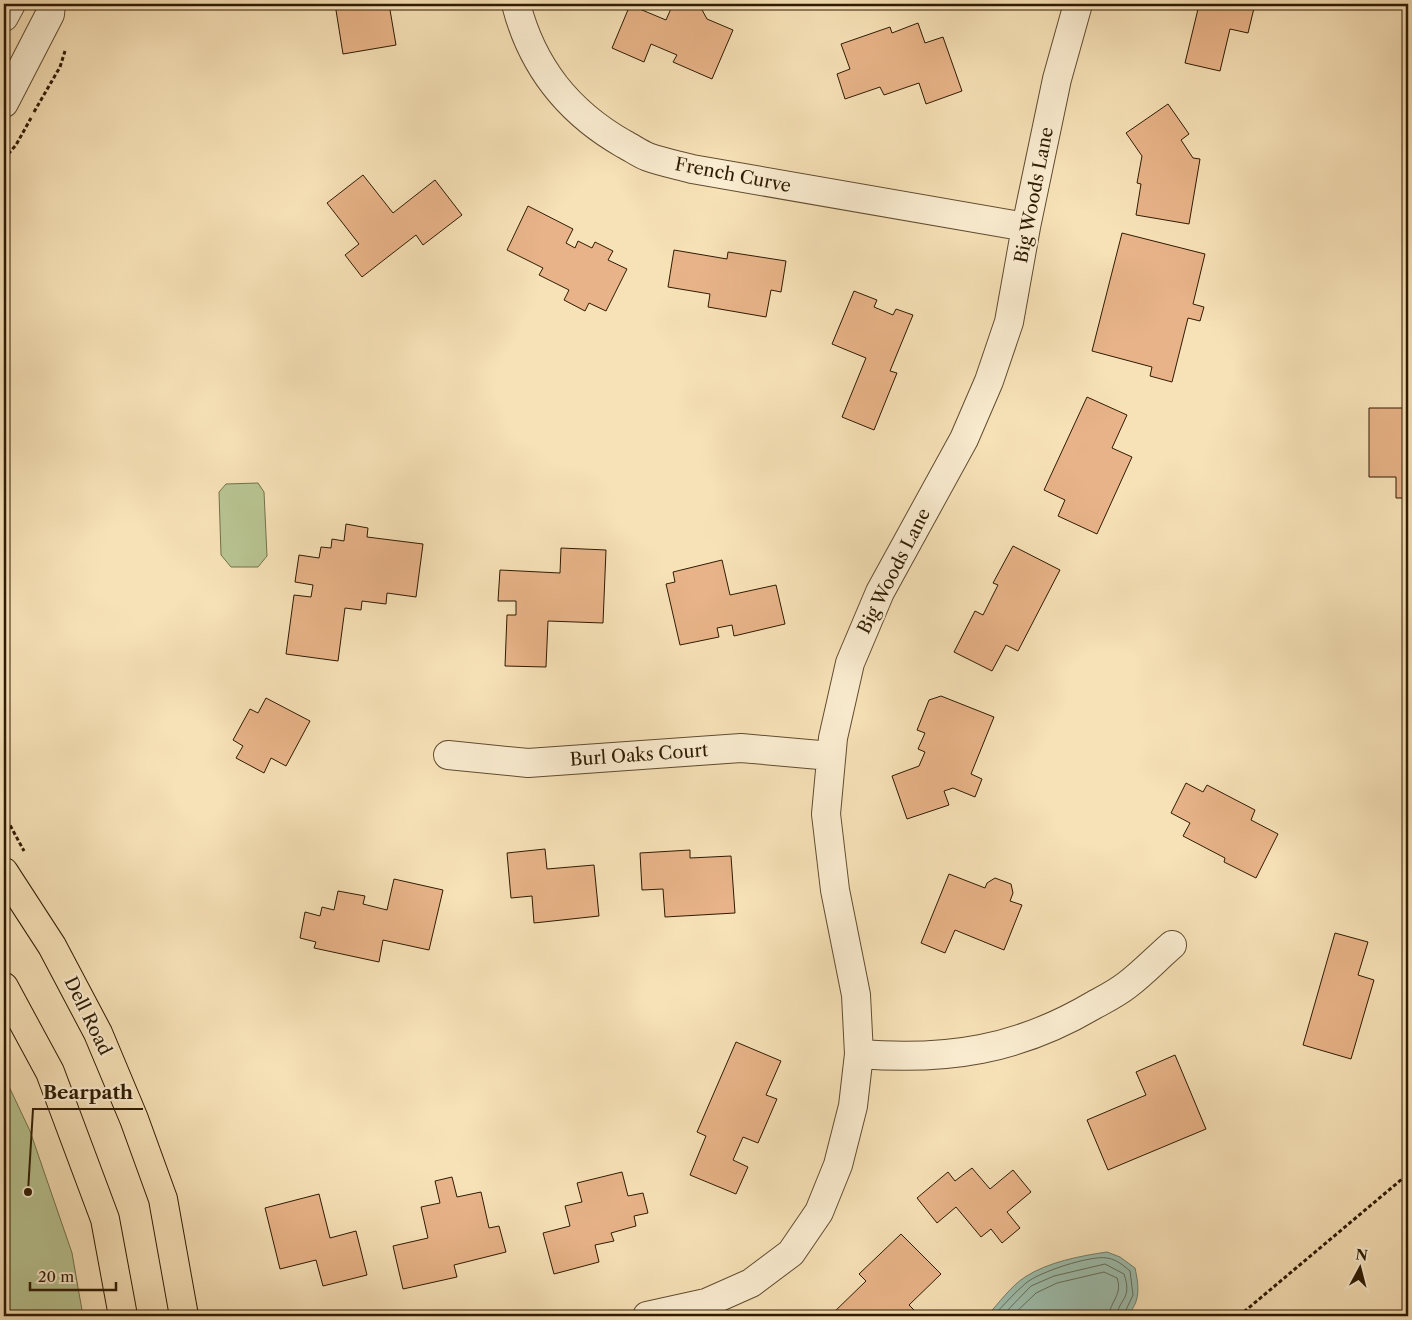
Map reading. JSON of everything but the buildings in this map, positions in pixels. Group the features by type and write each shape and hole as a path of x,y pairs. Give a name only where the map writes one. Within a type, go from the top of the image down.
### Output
{"main road":[{"name":"Dell Road","path":"4,872 52,946 98,1034 134,1118 163,1199 184,1316"},
{"path":"4,987 50,1072 105,1218 123,1316"}],"street":[{"path":"4,17 11,4"},
{"path":"4,103 50,14 51,4"},
{"name":"French Curve","path":"516,4 520,20 541,65 567,103 605,133 646,156 692,169 1026,227"},
{"name":"Big Woods Lane","path":"647,1316 706,1302 751,1282 791,1253 819,1212 838,1165 853,1106 859,1054 856,995 835,890 826,814 831,756 850,663 880,592 964,439 989,382 1010,322 1026,227 1057,79 1078,4"},
{"name":"Burl Oaks Court","path":"448,755 528,763 740,748 831,756"},
{"path":"859,1054 890,1056 953,1055 1014,1042 1072,1018 1126,986 1172,944"}],"path":[{"path":"1239,1316 1408,1174"}],"green space":[{"path":"258,483 264,492 267,556 258,567 231,567 221,555 219,492 226,484"},
{"path":"4,1076 30,1131 72,1253 83,1316 4,1316"}],"water":[{"path":"1107,1252 1120,1257 1135,1268 1138,1294 1134,1306 1126,1316 987,1316 1015,1285 1034,1272 1064,1260"}],"place":[{"name":"Bearpath","path":"28,1192"}]}
